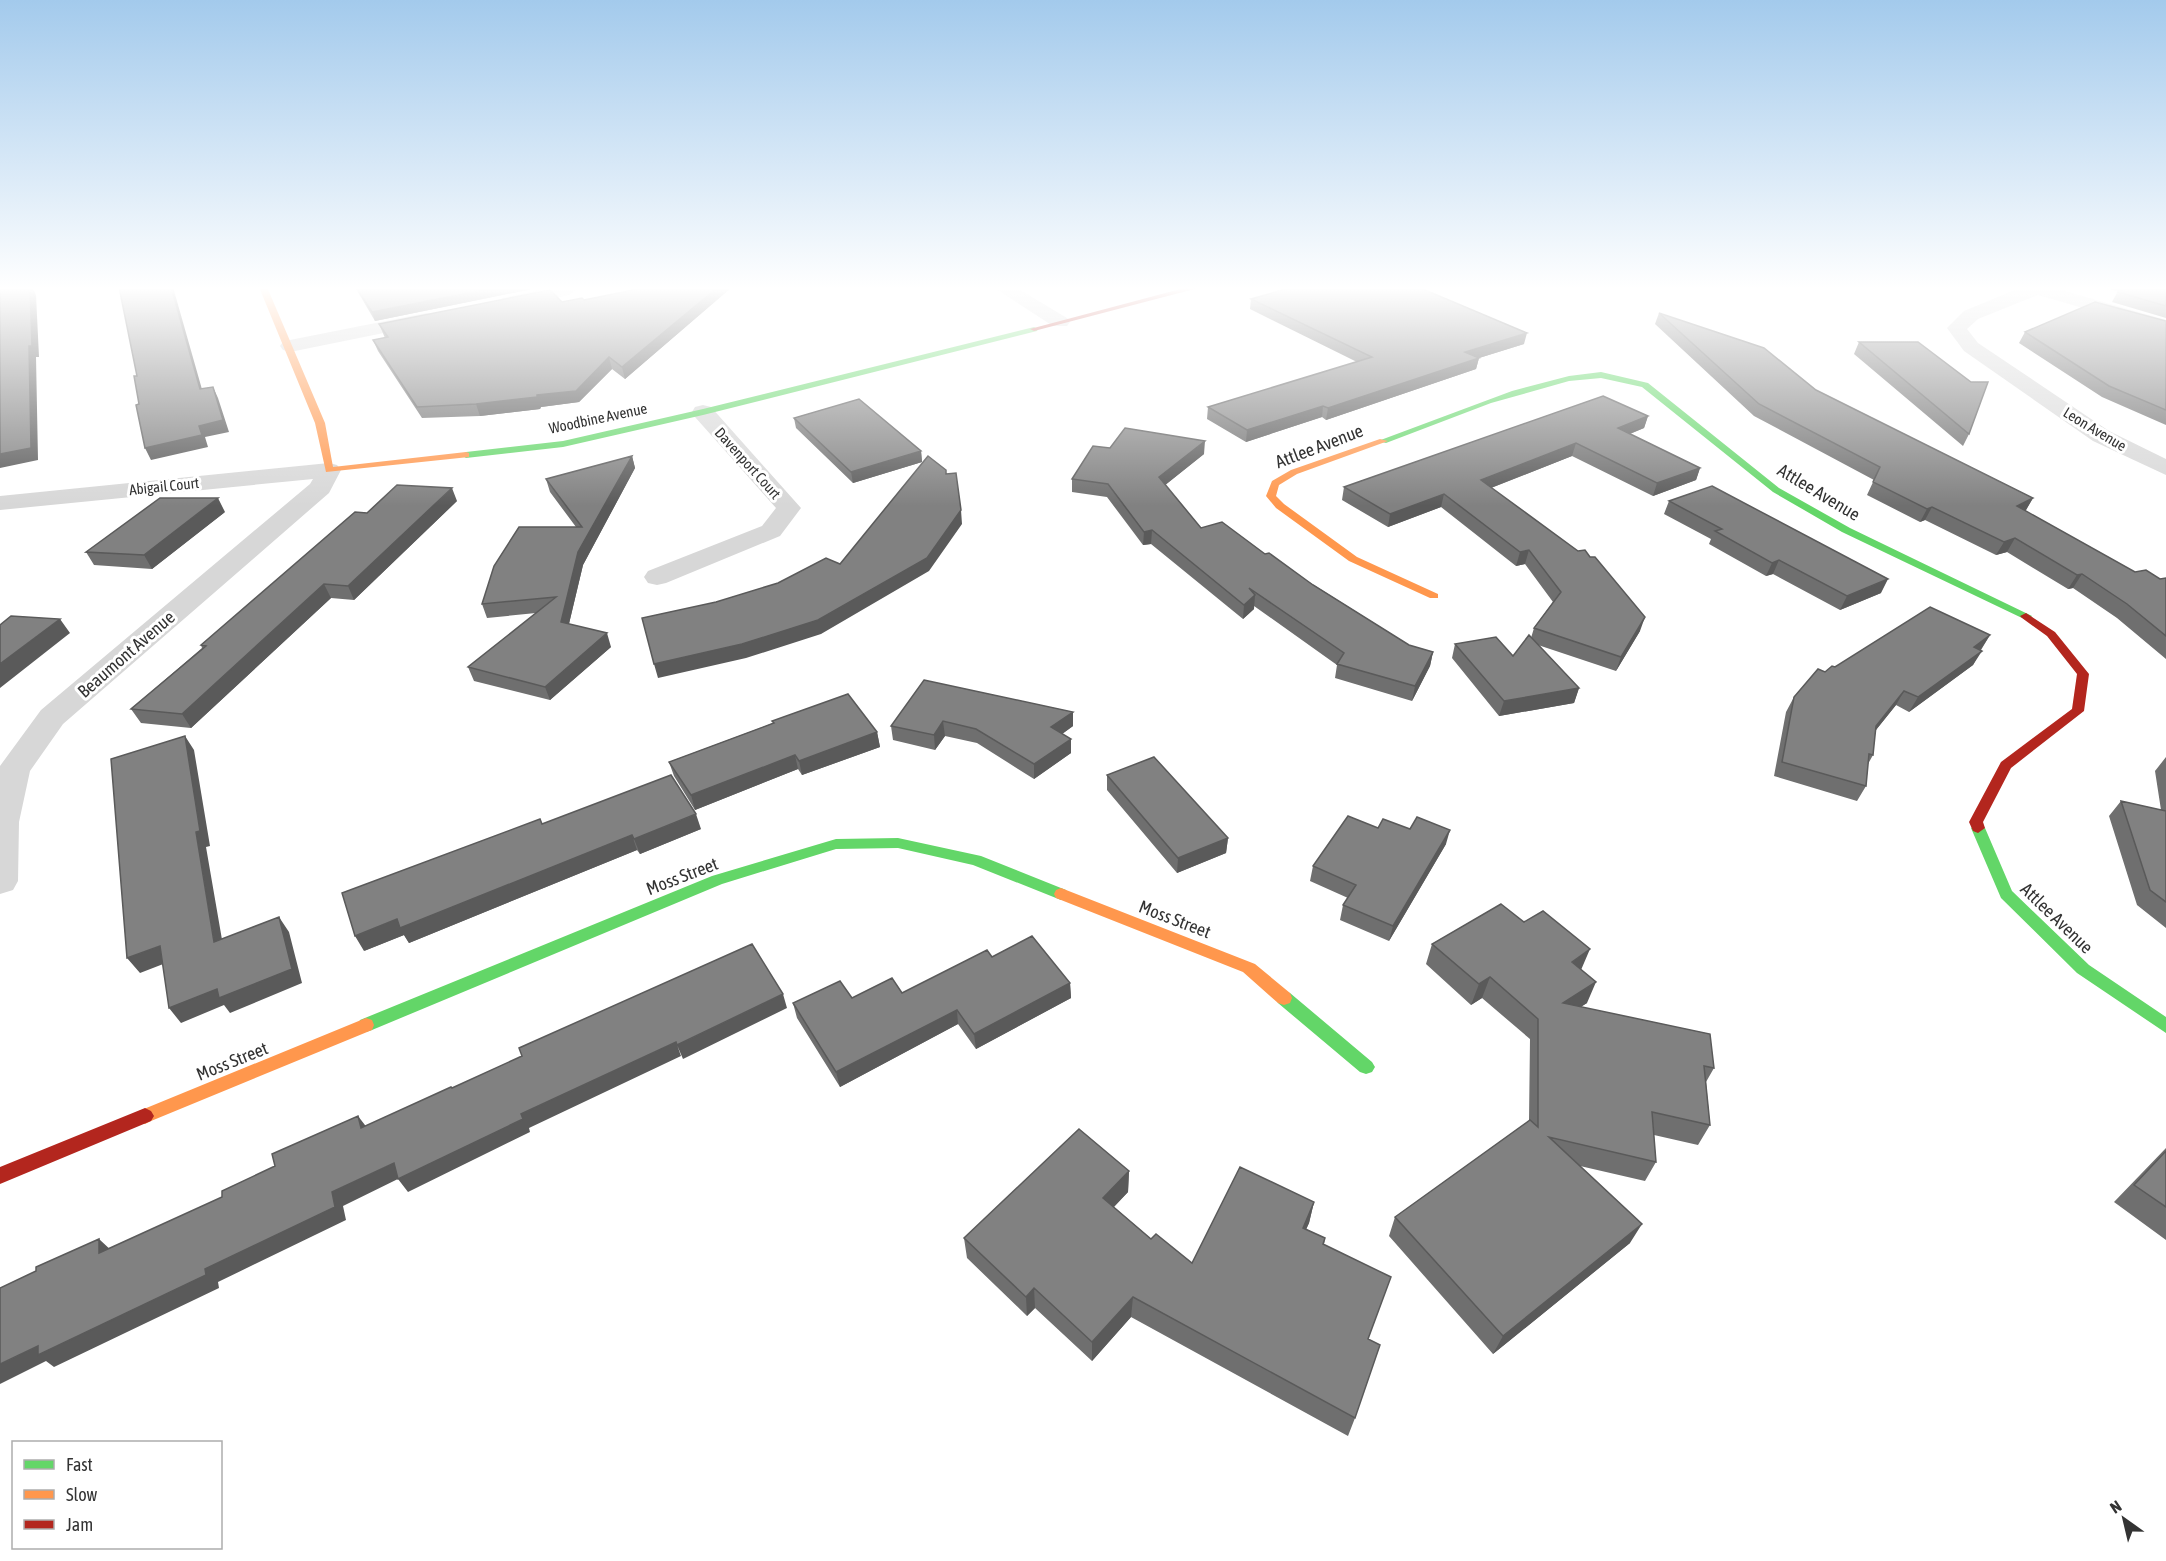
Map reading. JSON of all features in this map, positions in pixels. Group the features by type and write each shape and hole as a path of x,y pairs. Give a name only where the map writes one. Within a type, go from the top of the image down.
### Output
{"street":[{"path":"295,360 320,423 329,470"},
{"name":"Woodbine Avenue","path":"329,470 563,444 703,412 910,360"},
{"name":"Leon Avenue","path":"1990,360 2101,436 2166,468"},
{"name":"Attlee Avenue","path":"1434,596 1353,559 1280,506 1271,496 1275,483 1294,472 1532,388 1597,375 1645,385 1776,490 1846,530 2022,613 2051,634 2083,674 2078,711 2006,765 1976,822 2006,894 2083,969 2166,1026"},
{"name":"Davenport Court","path":"657,577 771,531 789,508 703,412"},
{"name":"Abigail Court","path":"0,503 329,470"},
{"name":"Beaumont Avenue","path":"0,881 2,822 14,770 52,717 320,488 329,470"},
{"name":"Moss Street","path":"0,1176 717,880 836,844 898,843 976,861 1249,968 1366,1067"}],"building":[{"path":"0,360 29,360 31,448 0,454"},
{"path":"134,360 192,360 200,389 213,387 223,420 199,426 202,435 145,448 136,405 139,404 134,376 137,376"},
{"path":"386,360 606,360 576,391 476,404 417,407"},
{"path":"613,360 631,360 622,367"},
{"path":"1363,360 1473,360 1328,408 1323,406 1247,430 1208,407"},
{"path":"1710,360 1779,360 1816,390 2033,498 2017,506 2135,572 2146,570 2160,579 2166,578 2166,636 2127,604 2082,574 2077,575 2015,538 2004,542 1932,507 1927,509 1873,482 1880,467 1759,404"},
{"path":"1880,360 1942,360 1971,382 1988,382 1969,434"},
{"path":"2068,360 2166,360 2166,410 2109,386"},
{"path":"1603,396 1648,416 1618,428 1700,468 1657,483 1576,443 1481,480 1578,551 1585,550 1590,557 1595,557 1645,617 1621,657 1534,628 1561,592 1529,550 1520,552 1444,494 1390,514 1344,487"},
{"path":"859,399 921,451 851,472 794,418"},
{"path":"1125,428 1205,441 1159,477 1201,528 1222,522 1265,554 1269,553 1313,585 1409,645 1433,652 1415,686 1337,664 1344,653 1249,588 1255,595 1244,605 1152,530 1144,532 1108,484 1072,479 1093,446 1110,448"},
{"path":"632,456 578,552 561,622 607,633 545,687 468,667 556,597 482,604 494,566 519,527 582,527 546,479"},
{"path":"928,456 946,470 946,474 956,473 961,510 927,558 818,620 742,644 654,664 642,618 716,602 778,583 826,558 840,564"},
{"path":"397,485 452,488 348,586 324,584 182,714 131,709 206,646 201,645 355,512 367,513"},
{"path":"1712,486 1888,579 1847,596 1779,560 1772,563 1715,531 1722,529 1669,501"},
{"path":"160,498 218,498 144,555 86,552"},
{"path":"1930,607 1990,635 1974,647 1982,651 1918,697 1904,691 1876,726 1873,755 1869,754 1866,786 1782,762 1794,697 1818,669 1825,672 1832,666 1835,667"},
{"path":"11,616 60,619 0,664 0,625"},
{"path":"1529,635 1579,688 1504,701 1455,644 1496,637 1513,656"},
{"path":"924,680 1073,712 1051,727 1071,739 1034,764 976,729 943,721 934,735 891,726"},
{"path":"848,694 877,732 799,761 795,755 691,795 669,762 774,723 772,721"},
{"path":"185,736 200,831 196,832 214,942 279,917 292,969 219,998 217,989 169,1008 160,946 127,958 111,759"},
{"path":"1154,757 1228,838 1178,858 1107,775"},
{"path":"671,775 696,814 634,839 632,835 400,928 397,919 355,936 342,893 540,819 542,824"},
{"path":"2121,801 2166,811 2166,902 2150,890"},
{"path":"1348,816 1378,828 1383,819 1410,829 1417,817 1450,830 1393,926 1343,905 1356,885 1313,866"},
{"path":"1501,904 1524,922 1543,911 1590,949 1572,962 1596,982 1563,1003 1710,1034 1714,1068 1704,1066 1710,1125 1652,1112 1656,1162 1549,1137 1642,1224 1503,1336 1395,1217 1530,1120 1538,1127 1538,1019 1490,977 1479,984 1432,944"},
{"path":"1032,936 1070,983 974,1034 957,1010 836,1072 793,1003 840,981 852,998 892,978 902,993 987,950 992,957"},
{"path":"752,944 783,994 677,1045 676,1042 521,1114 523,1119 398,1179 394,1163 332,1192 335,1207 205,1269 206,1275 38,1355 38,1346 0,1364 0,1288 36,1271 36,1267 99,1239 99,1253 222,1197 222,1191 275,1166 272,1154 358,1116 361,1128 522,1056 519,1048"},
{"path":"1079,1129 1129,1171 1103,1198 1151,1239 1156,1234 1192,1263 1240,1167 1314,1202 1303,1228 1325,1238 1323,1244 1391,1277 1368,1339 1380,1345 1355,1418 1133,1297 1092,1342 1034,1288 1026,1297 964,1238"},
{"path":"2166,1151 2166,1207 2134,1185"}],"traffic: fast":[{"path":"466,455 563,444 703,412 911,360"},
{"path":"1383,441 1488,402 1542,385 1595,375 1627,380 1645,385 1776,490 1846,530 2026,616"},
{"path":"1978,828 2006,894 2083,969 2166,1026"},
{"path":"366,1025 717,880 836,844 898,843 976,860 1061,894"},
{"path":"1284,998 1366,1067"}],"traffic: slow":[{"path":"294,360 320,423 329,470 466,455"},
{"path":"1383,441 1294,472 1275,483 1271,496 1280,506 1353,559 1434,596"},
{"path":"1061,894 1249,968 1284,998"},
{"path":"145,1116 366,1025"}],"traffic: jam":[{"path":"1978,828 1976,822 2006,765 2078,711 2083,674 2051,634 2026,616"},
{"path":"0,1176 145,1116"}]}
